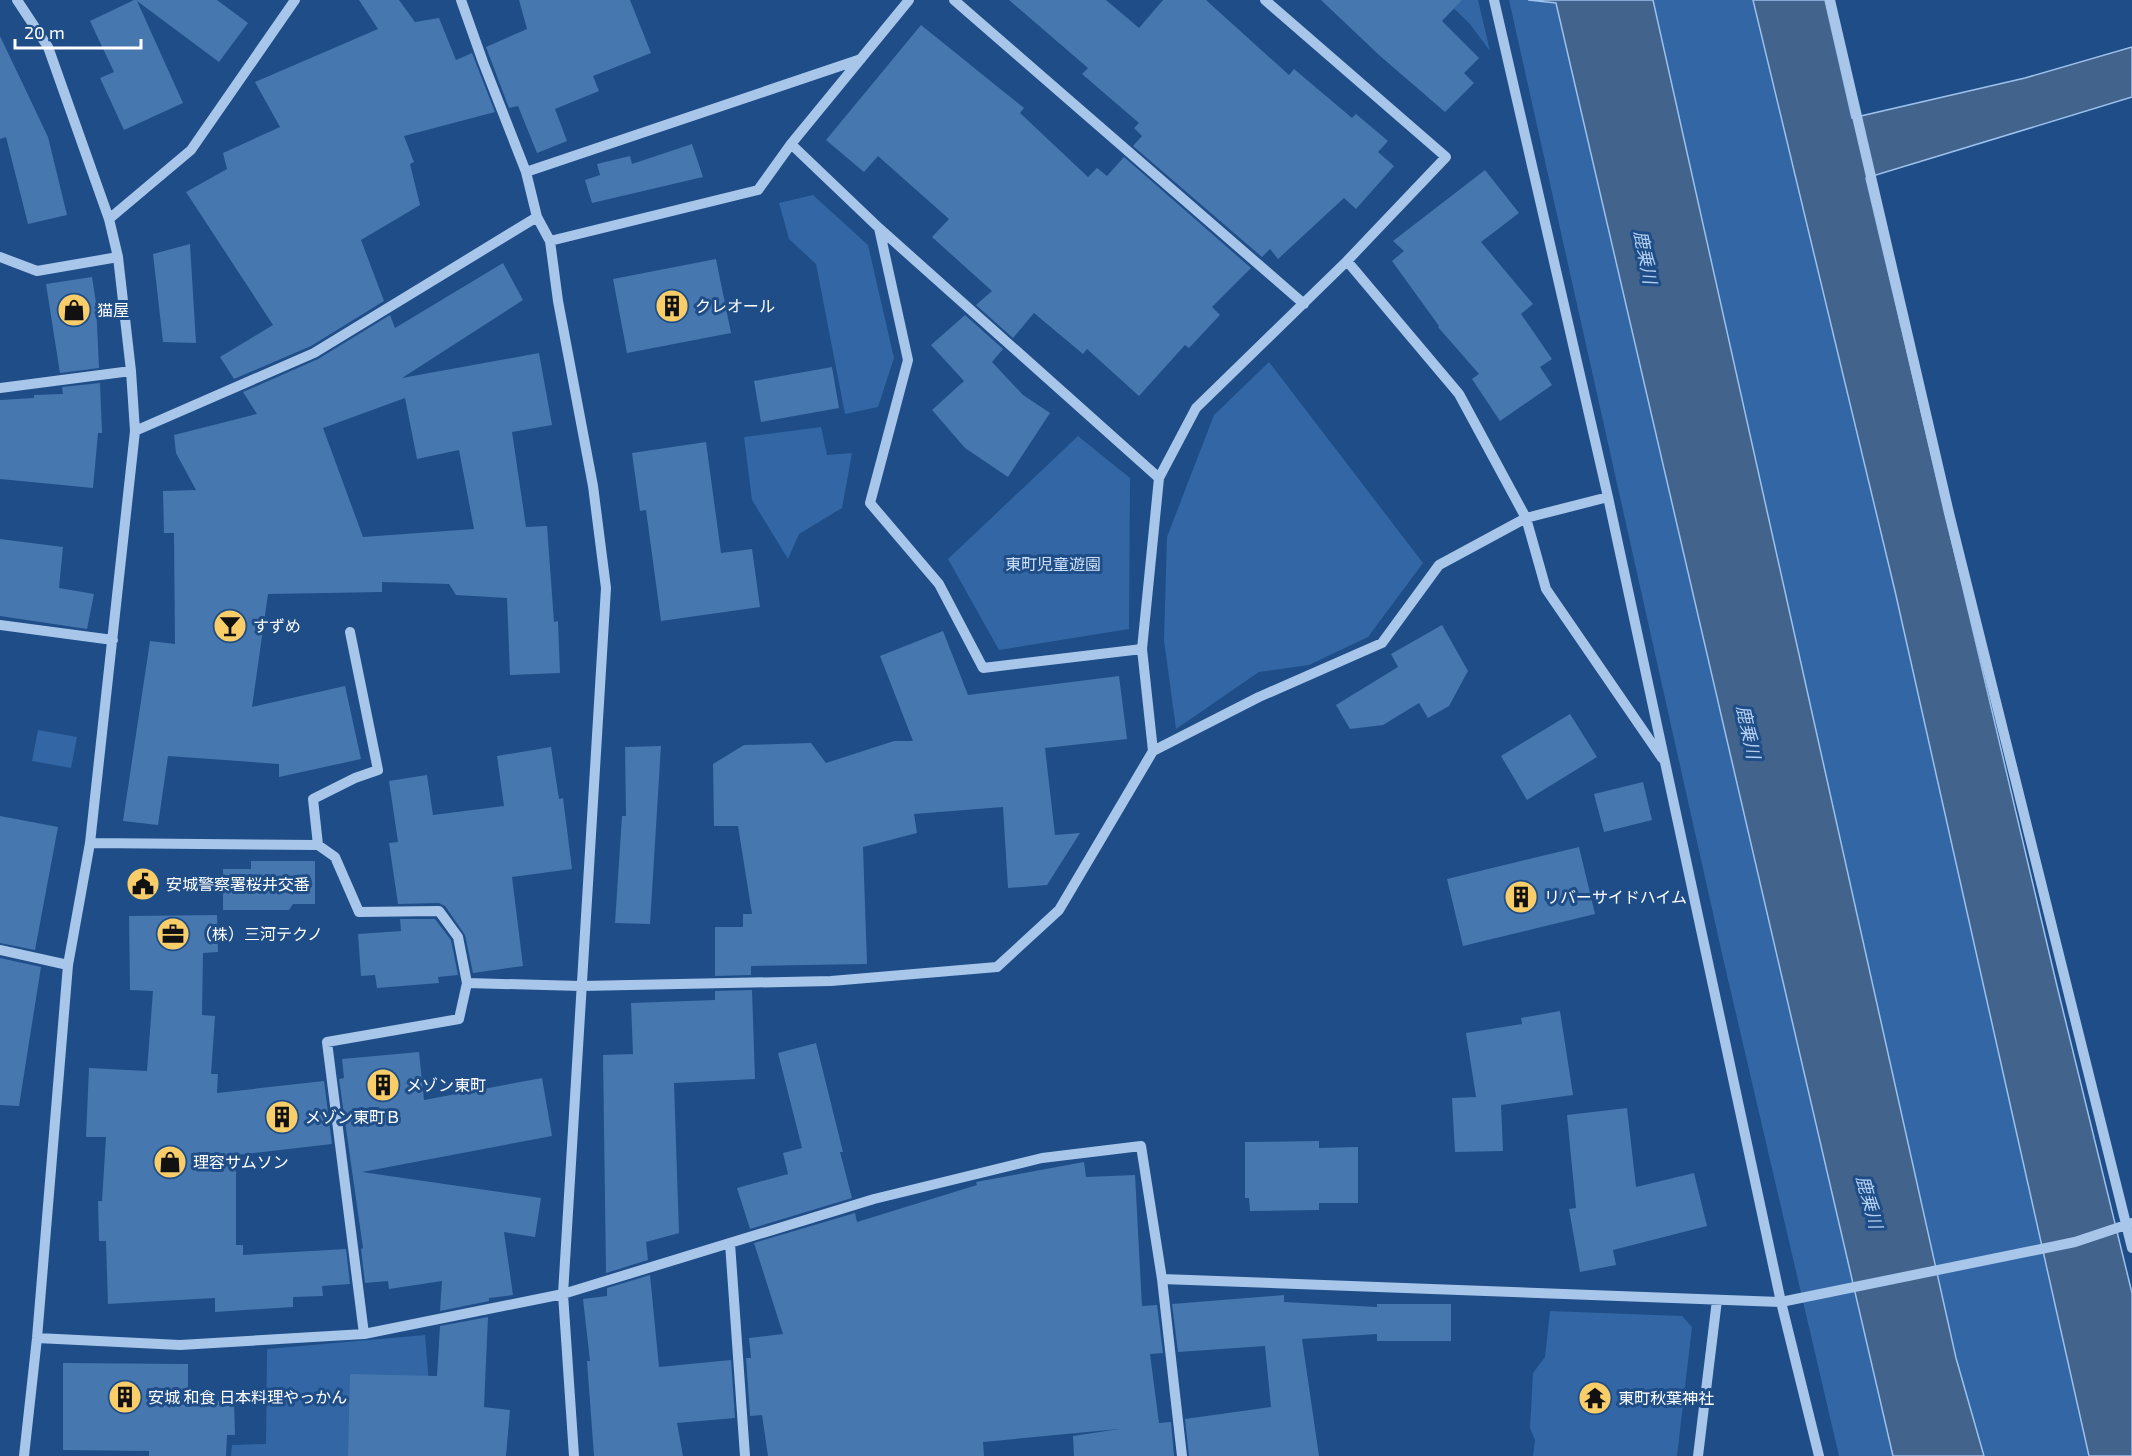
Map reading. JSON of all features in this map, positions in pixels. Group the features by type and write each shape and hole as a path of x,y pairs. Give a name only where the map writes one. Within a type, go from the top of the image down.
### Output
{"street":[{"path":"17,0 48,47 110,219 118,256 131,371 135,431 90,843 68,965 37,1338 24,1456"},
{"path":"110,219 191,150 295,0"},
{"path":"461,0 526,172 537,217 550,241 558,301 592,486 606,588 563,1294 574,1456"},
{"path":"550,241 758,190 790,144 909,0"},
{"path":"954,0 1304,304"},
{"path":"1153,752 1142,649 1160,478 1196,408 1347,261 1446,157 1265,0"},
{"path":"1494,0 1608,496 1781,1302 1819,1456"},
{"path":"1830,0 1948,513 2129,1223 2132,1248"},
{"path":"526,172 861,59"},
{"path":"790,144 879,228 1160,478"},
{"path":"135,431 315,352 537,217"},
{"path":"879,228 908,360 870,503 939,584 983,668 1142,649"},
{"path":"0,257 37,271 118,256"},
{"path":"1347,261 1459,394 1526,518 1546,589 1665,764"},
{"path":"0,387 131,371"},
{"path":"467,983 581,986 831,981 997,967 1059,910 1153,752 1259,697 1382,643 1439,565 1526,518 1608,496"},
{"path":"0,625 113,640"},
{"path":"318,845 313,799 355,778 378,770 350,632"},
{"path":"90,843 318,845 335,857 359,912 439,911 458,937 467,983 459,1019 327,1042 364,1334"},
{"path":"0,950 68,965"},
{"path":"37,1338 180,1345 364,1334 563,1294 874,1199 1042,1158 1141,1146 1162,1279 1182,1456"},
{"path":"1162,1279 1781,1302 2075,1242 2129,1223"},
{"path":"730,1243 745,1456"},
{"path":"1698,1456 1717,1300"}],"green space":[{"path":"1445,0 1478,0 1490,51 1469,23"},
{"path":"1509,0 1768,0 2100,1456 1839,1456 1723,958"},
{"path":"813,195 868,245 894,358 878,407 845,414 816,264 789,239 779,203"},
{"path":"1269,362 1423,563 1368,637 1309,665 1259,672 1176,729 1164,640 1167,537 1214,415"},
{"path":"821,427 827,455 852,453 842,508 799,534 788,559 752,500 744,437"},
{"name":"東町児童遊園","path":"1078,436 1130,478 1129,629 999,650 948,559"},
{"path":"38,730 77,737 71,768 32,761"},
{"path":"1550,1311 1682,1316 1692,1327 1677,1456 1533,1456 1535,1440 1530,1428 1533,1373 1545,1357"},
{"path":"425,1335 435,1456 231,1456 232,1445 266,1444 267,1349"}],"water":[{"name":"鹿乗川","path":"1528,0 1653,0 1956,1358 1984,1456 1893,1456 1556,3"},
{"path":"1753,0 1825,0 1852,118 2025,78 2132,47 2132,97 1866,178 2132,1293 2132,1456 2089,1456 1895,591"}],"building":[{"path":"134,0 217,0 248,23 219,62 137,1 183,103 124,130 100,78 114,72 90,21"},
{"path":"359,0 399,0 415,22 439,18 456,60 472,53 495,112 404,136 414,162 410,164 420,205 361,240 384,301 311,346 234,379 220,357 273,325 186,192 227,169 223,153 280,127 255,82 378,29"},
{"path":"519,0 630,0 651,53 593,76 599,91 555,109 567,141 537,153 518,106 509,108 486,47 527,29"},
{"path":"1009,0 1106,0 1139,28 1163,0 1206,0 1289,75 1294,69 1352,118 1356,114 1388,141 1378,152 1394,166 1356,209 1344,198 1278,259 1270,249 1262,257 1133,146 1142,136 1134,128 1139,123 1082,74 1088,68"},
{"path":"1321,0 1462,0 1442,21 1479,58 1464,73 1474,83 1445,112 1379,55"},
{"path":"921,25 1024,108 1020,113 1088,177 1097,168 1107,176 1124,157 1251,268 1212,307 1220,315 1189,348 1185,345 1139,396 1087,349 1083,354 1034,313 1013,338 976,305 992,291 932,237 949,219 878,156 864,172 826,140"},
{"path":"0,36 48,137 67,215 28,224 6,137 0,139"},
{"path":"692,144 703,177 592,203 585,180 600,175 597,164 630,156 632,164"},
{"path":"1485,170 1519,213 1481,242 1533,304 1521,314 1552,359 1540,367 1552,385 1500,421 1472,379 1479,374 1438,327 1392,261 1404,251 1393,241"},
{"path":"190,244 196,343 163,342 153,254"},
{"name":"クレオール","path":"716,259 731,333 627,353 613,279"},
{"path":"503,263 523,300 402,378 539,353 552,425 512,432 526,527 547,526 554,622 558,621 560,673 510,675 507,598 456,595 449,584 382,582 382,592 268,594 252,707 345,686 361,759 279,777 279,764 168,756 158,825 123,821 150,641 175,644 174,533 164,533 163,491 196,490 176,453 174,435 257,414 243,392 318,359 390,315 395,328","holes":["405,398 417,459 459,450 474,529 363,537 323,428"]},
{"name":"猫屋","path":"92,277 96,303 99,368 60,373 46,284"},
{"path":"965,315 1003,349 992,362 1023,395 1050,413 1008,477 965,448 932,410 964,381 931,345"},
{"path":"832,367 839,408 761,422 754,381"},
{"path":"100,383 102,433 98,433 93,488 0,479 0,400 63,394 62,387"},
{"path":"706,442 721,553 752,549 760,607 661,621 646,510 640,511 632,453"},
{"path":"0,539 63,547 59,588 94,594 87,629 0,616"},
{"path":"1442,625 1468,671 1449,706 1428,718 1419,703 1383,725 1350,729 1336,705 1398,667 1391,654"},
{"path":"943,631 968,695 1119,676 1127,739 1045,748 1055,835 1080,833 1047,885 1008,888 1003,807 914,814 917,833 863,847 867,964 751,966 751,975 715,976 715,927 743,927 743,914 752,914 738,826 714,826 713,764 744,745 811,743 826,763 894,741 913,741 880,656"},
{"path":"1570,714 1597,757 1527,800 1501,756"},
{"path":"661,746 650,924 615,923 622,816 626,816 625,747"},
{"path":"551,747 559,799 563,798 572,869 512,877 523,966 473,973 465,935 445,906 439,903 398,904 389,843 398,842 389,781 427,775 433,815 504,806 497,756"},
{"path":"1643,782 1652,820 1604,832 1594,794"},
{"path":"0,816 58,827 35,950 0,943"},
{"name":"リバーサイドハイム","path":"1579,847 1595,914 1463,946 1447,879"},
{"path":"251,861 315,861 315,904 293,904 289,910 223,910 223,869 251,869"},
{"path":"217,915 218,952 203,953 202,1015 215,1016 211,1074 218,1074 217,1093 324,1081 332,1144 236,1155 236,1245 243,1245 243,1255 346,1249 350,1284 322,1286 323,1296 293,1297 293,1307 215,1312 215,1298 108,1304 106,1241 99,1241 98,1201 102,1201 106,1137 86,1137 89,1068 147,1071 153,991 130,990 129,916"},
{"path":"400,919 435,919 451,940 458,975 438,977 439,983 377,988 375,975 361,976 358,934 401,931"},
{"path":"0,958 41,967 19,1106 0,1105"},
{"path":"752,990 755,1079 674,1083 679,1233 646,1242 648,1260 606,1273 603,1055 633,1054 631,1003 715,1000 715,991"},
{"path":"1560,1011 1573,1095 1501,1105 1503,1151 1455,1152 1452,1098 1476,1097 1466,1033 1522,1024 1521,1018"},
{"path":"816,1043 852,1198 750,1229 737,1188 788,1174 783,1153 802,1148 778,1053"},
{"path":"419,1052 424,1100 542,1078 552,1136 362,1172 541,1198 535,1237 504,1232 513,1295 489,1298 489,1301 440,1311 442,1281 389,1289 388,1281 365,1283 361,1249 363,1248 339,1079 344,1078 342,1059"},
{"path":"1627,1108 1636,1187 1694,1173 1707,1226 1613,1250 1616,1265 1580,1272 1569,1209 1576,1208 1567,1115"},
{"path":"1319,1141 1319,1148 1358,1147 1358,1203 1319,1203 1319,1210 1250,1211 1249,1198 1245,1198 1245,1142"},
{"path":"1084,1162 1086,1177 1135,1175 1142,1306 1157,1305 1163,1353 1150,1354 1159,1423 1171,1422 1174,1456 1074,1456 1073,1436 1119,1429 983,1442 984,1456 768,1456 762,1415 750,1416 746,1358 751,1358 749,1338 783,1334 754,1243 855,1213 857,1222 977,1185 976,1182"},
{"path":"650,1275 659,1367 731,1360 735,1418 677,1423 683,1456 594,1456 587,1361 590,1361 583,1299 607,1296 607,1288"},
{"path":"1284,1295 1284,1302 1377,1307 1377,1304 1451,1304 1451,1341 1377,1341 1377,1334 1302,1339 1319,1456 1189,1456 1185,1419 1271,1407 1265,1346 1178,1352 1172,1304"},
{"path":"488,1317 484,1407 510,1410 506,1456 348,1456 350,1374 437,1376 440,1326"},
{"name":"安城 和食 日本料理やっかん","path":"63,1363 188,1364 188,1401 234,1401 235,1435 227,1435 226,1456 149,1456 149,1451 63,1450"}],"place":[{"name":"クレオール","path":"672,306"},
{"name":"猫屋","path":"74,310"},
{"name":"すずめ","path":"230,626"},
{"name":"安城警察署桜井交番","path":"143,884"},
{"name":"リバーサイドハイム","path":"1521,897"},
{"name":"（株）三河テクノ","path":"173,934"},
{"name":"メゾン東町","path":"383,1085"},
{"name":"メゾン東町Ｂ","path":"282,1117"},
{"name":"理容サムソン","path":"170,1162"},
{"name":"安城 和食 日本料理やっかん","path":"125,1397"},
{"name":"東町秋葉神社","path":"1595,1398"}]}
